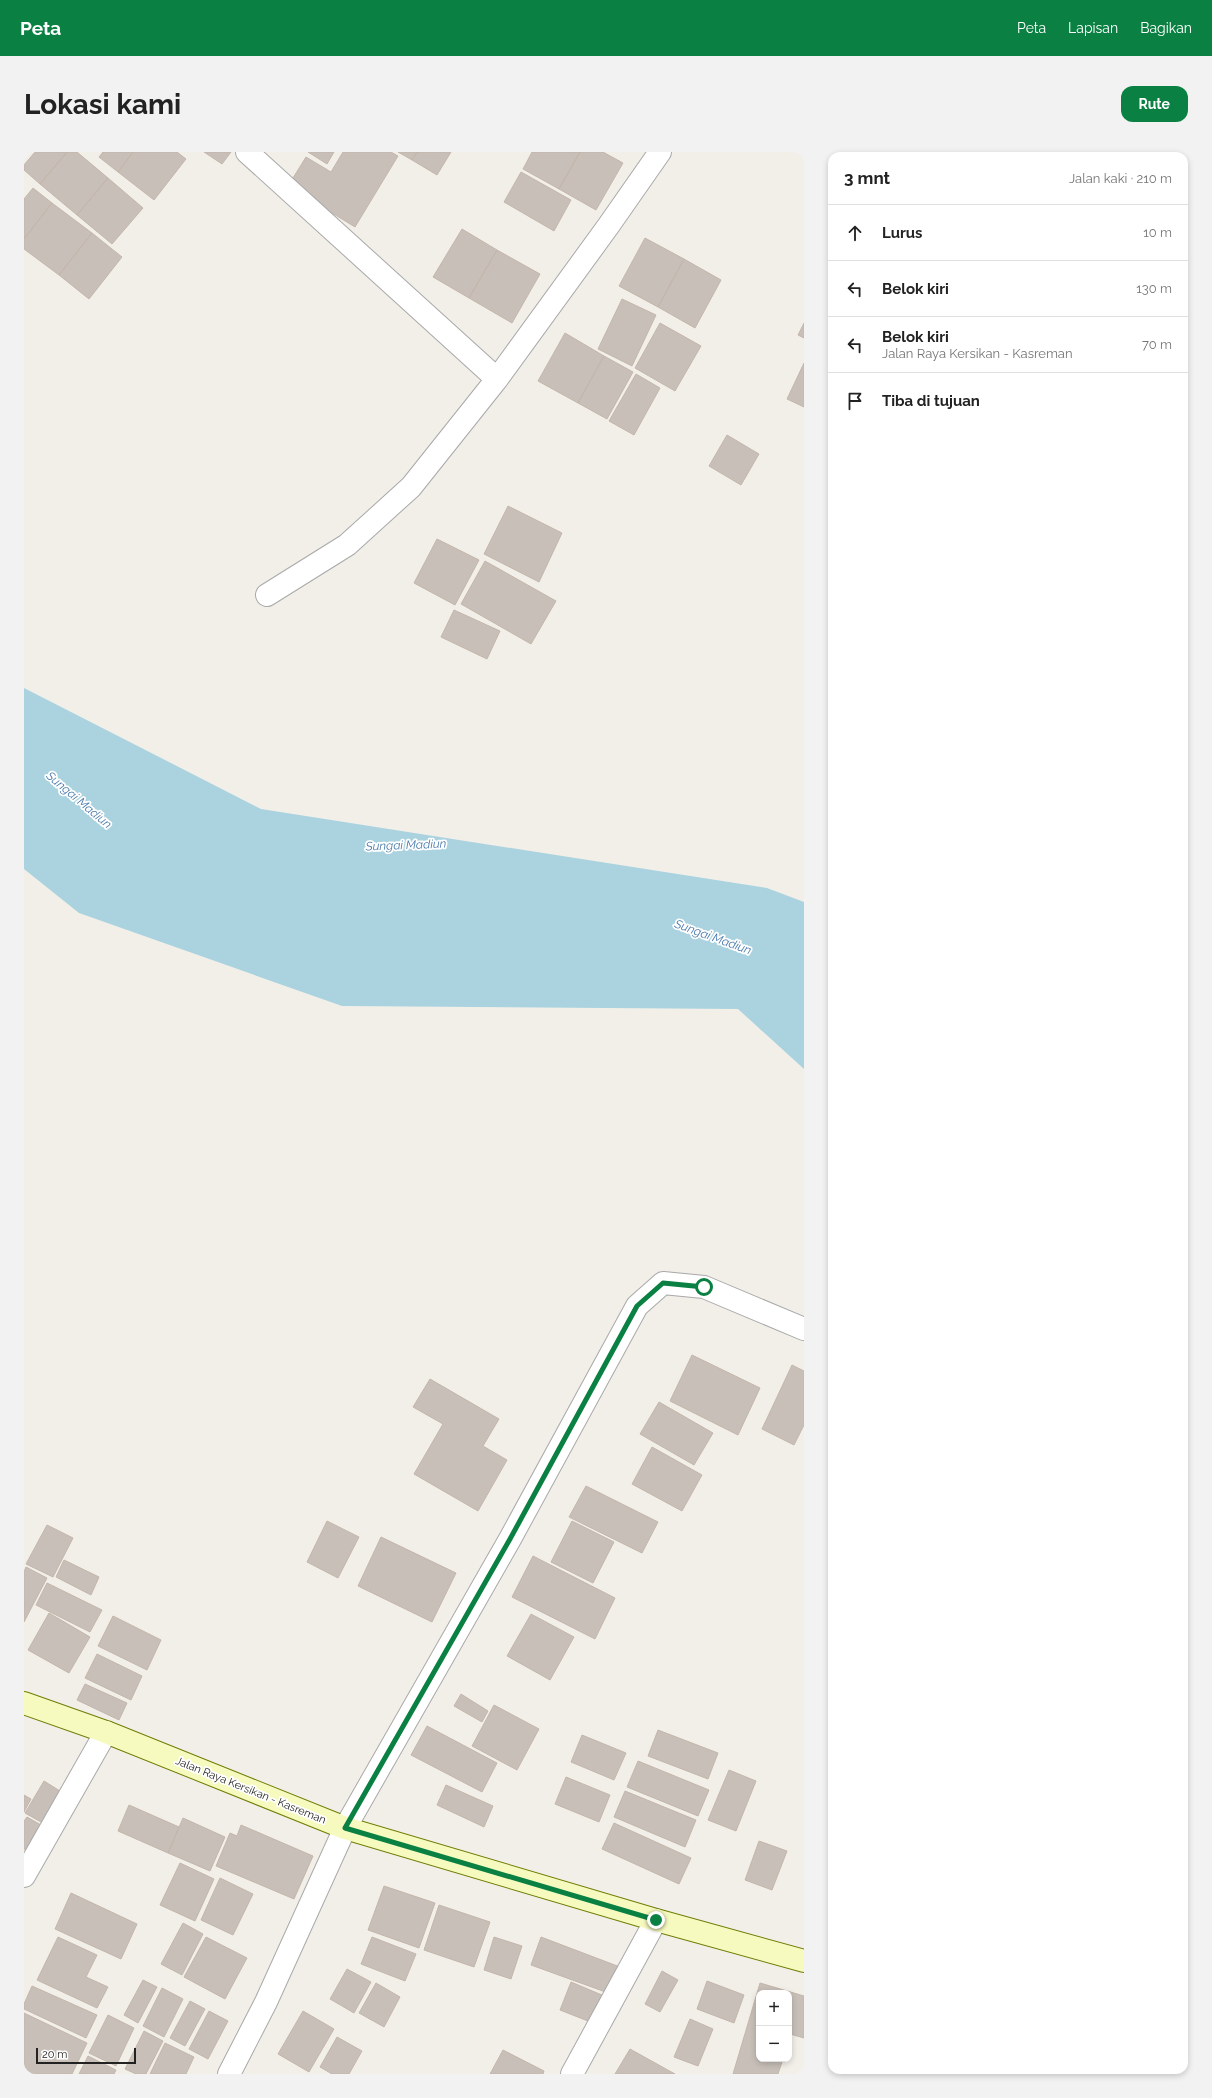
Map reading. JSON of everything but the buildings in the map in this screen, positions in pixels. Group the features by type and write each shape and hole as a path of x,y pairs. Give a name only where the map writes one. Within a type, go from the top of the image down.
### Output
{"street":[{"path":"248,152 496,379"},
{"path":"267,595 347,545 411,487 496,379 609,225 660,152"},
{"path":"229,2074 266,2002 345,1828 510,1539 637,1306 663,1283 704,1287 804,1329"},
{"name":"Jalan Raya Kersikan - Kasreman","path":"24,1703 106,1732 345,1828 656,1920 804,1961"},
{"path":"24,1876 106,1732"},
{"path":"572,2074 656,1920"}],"water":[{"name":"Sungai Madiun","path":"24,688 261,809 767,888 804,902 804,1069 738,1009 342,1006 79,913 24,869"}],"route":[{"path":"656,1920 345,1828 510,1539 637,1306 663,1283 704,1287"}]}
